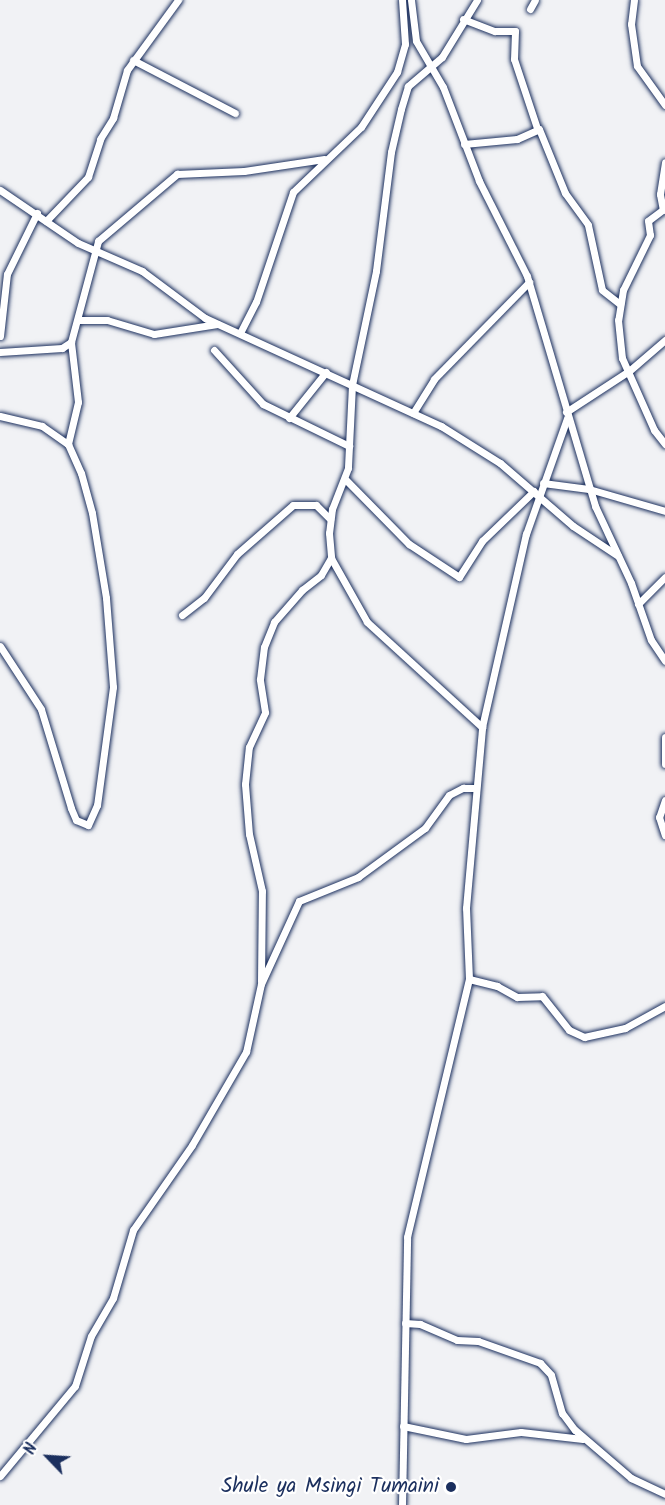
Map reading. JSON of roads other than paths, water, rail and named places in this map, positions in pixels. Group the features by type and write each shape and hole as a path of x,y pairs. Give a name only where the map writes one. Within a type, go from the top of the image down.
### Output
{"street":[{"path":"46,221 88,177 133,60 178,0"},
{"path":"240,333 256,302 289,200 324,159 361,127 397,72 405,44 402,0"},
{"path":"411,0 416,41 430,64 464,144 529,282 589,489 651,640 665,661"},
{"path":"477,0 463,19 442,57 430,64 408,86 396,130 382,237 352,385 346,480 330,519 331,558 367,622 482,727"},
{"path":"530,9 535,0"},
{"path":"634,0 631,24 637,66 665,105"},
{"path":"463,19 495,31 515,31 514,59 537,128 547,141 565,193 588,225 602,290 620,304"},
{"path":"133,60 235,113"},
{"path":"464,144 517,139 537,128"},
{"path":"0,646 41,709 71,808 76,820 87,825 96,805 105,753 113,663 92,513 68,444 78,402 71,342 93,251 102,238 177,174 244,171 324,159"},
{"path":"665,162 660,194 664,209 648,221 651,235 620,304 619,343 652,427 665,444"},
{"path":"0,190 93,251 142,271 216,324 413,413 476,448 536,493 573,526 618,556"},
{"path":"0,336 7,274 37,213"},
{"path":"413,413 434,379 529,282"},
{"path":"78,320 107,320 154,334 216,324"},
{"path":"346,480 409,544 456,577 461,576 482,541 536,493 543,483 566,415 629,371 665,339"},
{"path":"0,352 62,348 71,342"},
{"path":"214,350 260,401 289,418 349,446"},
{"path":"289,418 326,372"},
{"path":"0,416 42,426 68,444"},
{"path":"543,483 589,489 665,511"},
{"path":"402,1505 405,1323 411,1209 469,979 466,908 482,727 495,656 536,493"},
{"path":"182,615 195,608 237,554 293,505 316,505 330,519"},
{"path":"0,1476 75,1386 91,1336 113,1298 133,1230 192,1145 246,1052 261,984 262,891 249,834 245,784 249,747 265,712 260,679 264,647 274,622 302,590 321,575 331,558"},
{"path":"638,604 665,578"},
{"path":"665,737 665,764"},
{"path":"261,984 299,901 358,877 425,828 449,795 463,788 476,788"},
{"path":"665,800 659,817 665,835"},
{"path":"469,979 497,986 521,998 542,996 569,1030 584,1037 625,1028 665,1006"},
{"path":"405,1323 420,1324 457,1340 478,1341 540,1364 551,1375 562,1413 583,1439 632,1478 665,1494"},
{"path":"403,1425 466,1438 521,1432 583,1439"}],"place":[{"name":"Shule ya Msingi Tumaini","path":"451,1487"}]}
